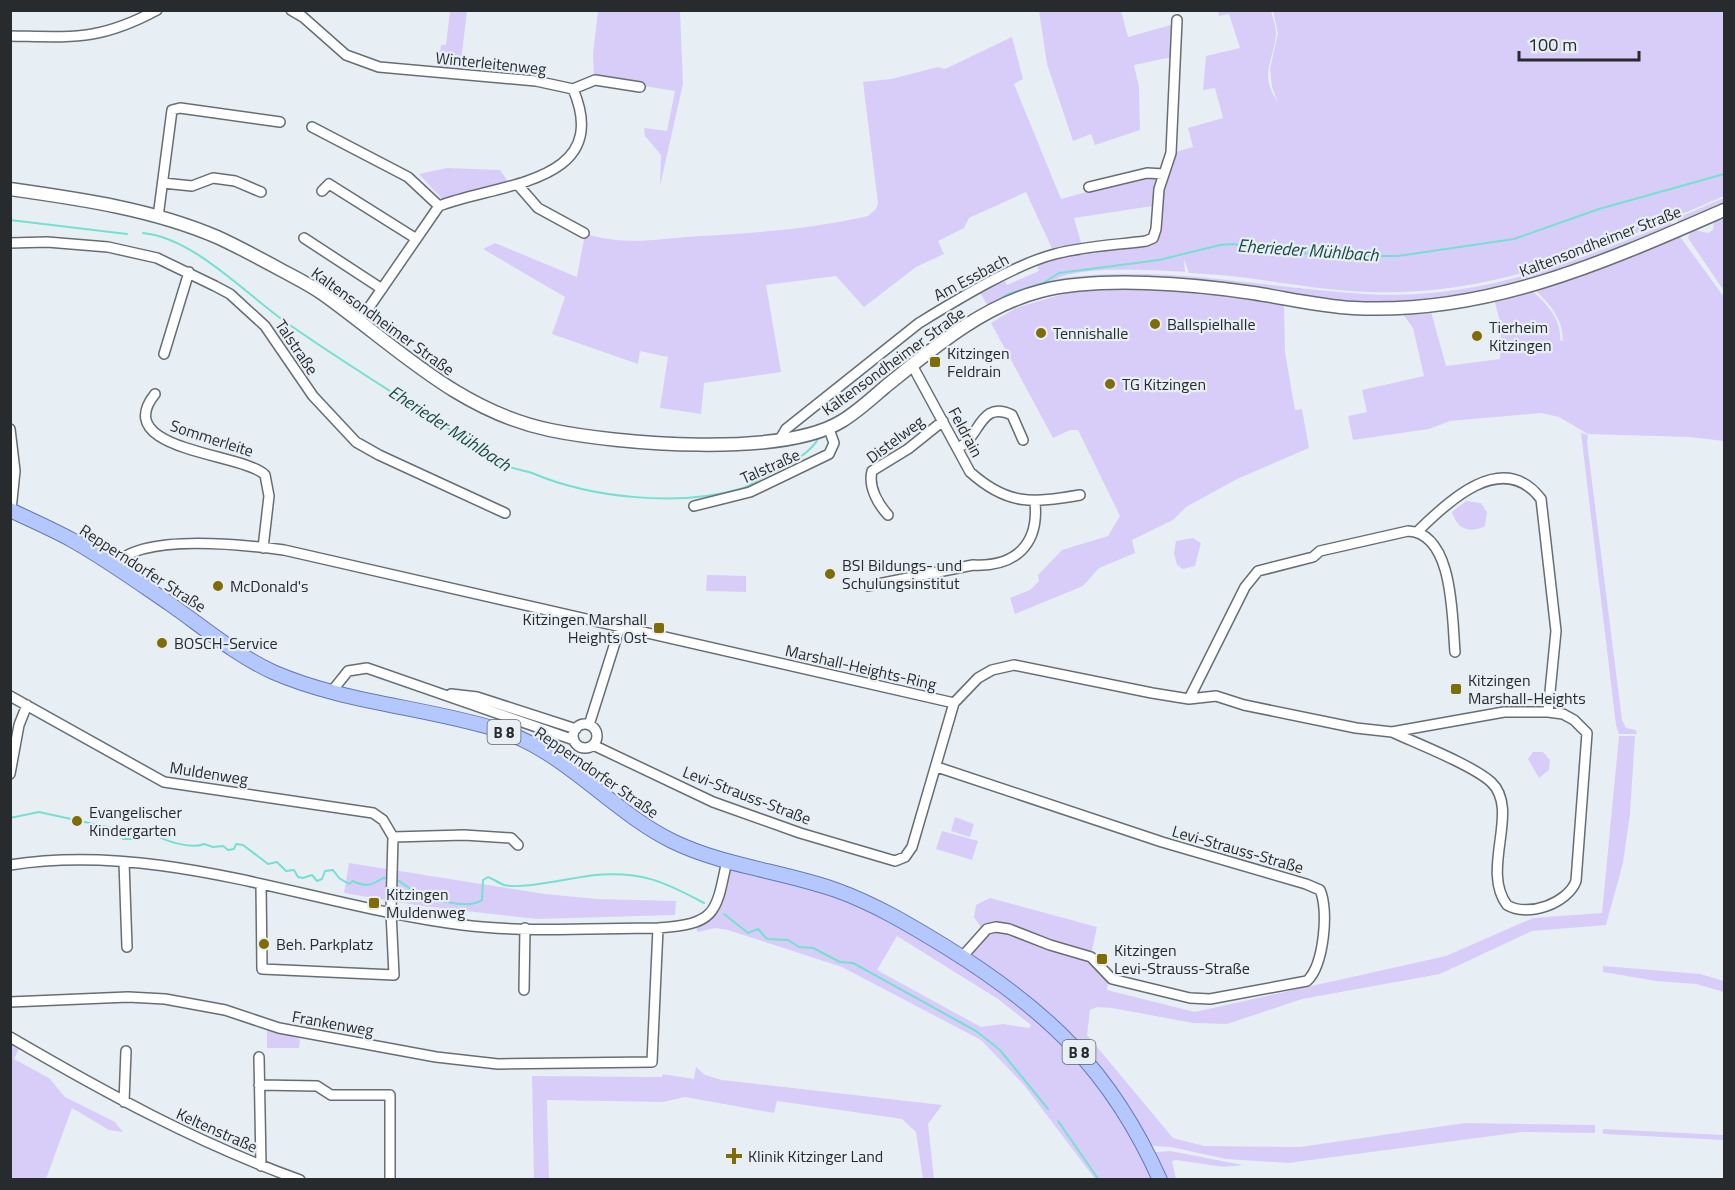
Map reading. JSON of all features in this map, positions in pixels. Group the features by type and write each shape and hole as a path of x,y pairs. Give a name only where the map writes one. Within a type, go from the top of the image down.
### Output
{"main road":[{"name":"Kaltensondheimer Straße","path":"10,189 82,199 158,217 215,236 320,291 448,389 489,410 548,429 667,442 723,443 780,439 829,429 846,419 912,365 995,309 1023,296 1051,289 1073,285 1135,284 1230,290 1339,307 1391,309 1440,305 1505,294 1547,282 1725,210"},
{"name":"Repperndorfer Straße","path":"10,510 72,540 114,566 258,664 295,681 514,736 551,756 648,829 692,849 810,882 865,902 962,957 1033,1006 1080,1052 1126,1113 1160,1179"}],"street":[{"path":"10,36 91,36 116,30 157,10"},
{"name":"Winterleitenweg","path":"291,10 303,17 346,55 379,67 536,81 573,89"},
{"name":"Am Essbach","path":"780,439 786,429 912,328 937,312 1048,256 1150,240 1156,229 1159,189 1171,153 1178,20"},
{"path":"359,322 439,206 460,198 518,185 561,166 574,151 581,128 582,109 573,89 595,80 640,87"},
{"path":"158,217 164,183 170,114 176,108 280,122"},
{"path":"312,127 408,177 439,206"},
{"path":"1089,187 1147,172 1164,174"},
{"path":"164,183 192,186 213,178 235,181 261,192"},
{"path":"322,191 329,184 415,238"},
{"path":"518,185 538,208 584,233"},
{"path":"304,238 382,289"},
{"name":"Talstraße","path":"10,243 47,242 108,247 157,258 230,294 265,326 313,396 356,442 379,455 505,513"},
{"path":"164,354 189,272"},
{"name":"Feldrain","path":"912,365 970,471 985,485 1014,499 1035,503 1080,495"},
{"name":"Sommerleite","path":"155,394 148,406 148,414 150,429 156,435 191,450 251,465 265,475 269,496 263,548"},
{"path":"957,448 966,445 979,422 999,411 1012,415 1023,440"},
{"name":"Distelweg","path":"888,515 878,504 870,477 872,471 909,449 943,421"},
{"path":"10,429 15,471 10,510"},
{"name":"Talstraße","path":"694,506 750,492 829,454 834,442 829,429"},
{"path":"1417,532 1438,510 1478,483 1519,481 1528,484 1541,500 1556,631 1548,712"},
{"path":"868,586 973,565 988,566 1012,558 1029,542 1037,519 1035,503"},
{"path":"1189,699 1245,587 1258,571 1313,557 1320,551 1408,531 1417,532 1432,542 1444,563 1455,652"},
{"name":"Marshall-Heights-Ring","path":"114,566 131,552 151,547 204,544 263,548 393,575 954,703 978,678 992,670 1014,665 1189,699 1216,696 1296,717 1392,732 1490,781 1498,791 1502,808 1497,884 1507,905 1524,911 1567,897 1576,881 1587,733 1574,720 1563,714 1548,712 1504,712 1392,732"},
{"path":"589,725 620,627"},
{"name":"Levi-Strauss-Straße","path":"332,691 348,670 367,668 412,686 446,695 574,740 580,747 593,745 713,802 811,836 895,861 905,856 912,847 954,703"},
{"name":"Levi-Strauss-Straße","path":"446,695 456,693 477,697 576,729"},
{"name":"Muldenweg","path":"10,696 94,745 164,782 373,813 383,820 393,837"},
{"path":"10,774 19,725 27,705"},
{"path":"574,740 576,729 582,725 589,725 597,732 593,745"},
{"name":"Levi-Strauss-Straße","path":"937,766 1162,842 1306,884 1320,890 1324,899 1320,956 1307,981 1210,999 1190,999 1112,979 1091,957 1050,945 1004,927 987,929 962,957"},
{"path":"261,884 262,969 394,975 391,912 393,837 464,835 511,838 519,845"},
{"path":"10,865 57,859 167,866 462,925 525,928 658,928 685,926 713,912 726,860"},
{"path":"124,862 127,947"},
{"path":"524,990 525,928"},
{"name":"Frankenweg","path":"10,1002 128,997 165,999 225,1010 288,1030 436,1057 498,1064 652,1062 658,928"},
{"name":"Keltenstraße","path":"10,1037 124,1102 183,1132 261,1166 300,1179"},
{"path":"124,1102 126,1051"},
{"path":"259,1057 261,1166"},
{"path":"259,1085 317,1086 331,1095 390,1095 390,1179"}],"shaded area":[{"path":"450,11 467,11 460,69 439,67 441,45 446,45"},
{"path":"598,11 680,11 683,84 660,186 661,155 645,136 644,128 667,131 675,91 594,78 593,54"},
{"path":"1039,11 1121,11 1128,37 1174,24 1172,57 1134,65 1139,87 1140,130 1095,145 1091,134 1073,141 1047,64"},
{"path":"1218,11 1271,11 1276,34 1268,75 1272,92 1278,102 1272,87 1270,69 1278,33 1273,11 1724,11 1724,196 1637,233 1551,265 1461,286 1414,291 1366,292 1321,288 1233,276 1189,273 1184,259 1185,272 1112,270 1072,274 1057,279 1050,286 989,308 979,291 1004,279 1007,285 1039,271 1036,263 1051,257 1150,241 1159,205 1074,218 1082,246 1053,251 1026,192 969,218 964,228 938,241 944,254 916,267 864,307 836,276 766,285 781,372 704,383 701,414 660,408 668,357 640,351 638,364 552,334 565,297 483,249 495,243 577,277 585,234 615,240 655,240 784,230 868,216 876,209 878,203 863,82 891,79 938,67 945,69 1012,37 1023,79 1014,84 1061,199 1148,175 1165,176 1172,153 1193,147 1188,128 1223,118 1215,88 1203,90 1206,56 1240,48 1229,14 1219,16"},
{"path":"447,168 500,170 509,183 442,199 419,174"},
{"path":"1724,198 1724,209 1681,224 1677,221 1680,217"},
{"path":"1724,212 1724,291 1688,238 1690,232 1695,230 1708,233 1713,230 1714,219"},
{"path":"1671,222 1672,228 1530,285 1388,307 1239,289 1054,286 1056,280 1062,278 1100,274 1138,274 1214,278 1365,294 1405,295 1445,291 1484,285 1560,265"},
{"path":"1678,234 1724,297 1724,441 1689,437 1588,434 1559,417 1541,413 1450,421 1429,429 1353,440 1348,416 1367,412 1362,390 1424,376 1413,328 1400,310 1430,308 1446,366 1500,359 1501,326 1494,299 1530,289 1555,318 1560,340 1563,341 1558,318 1550,305 1533,288"},
{"path":"1159,287 1284,300 1285,352 1295,410 1302,409 1309,448 1237,479 1186,507 1173,520 1132,540 1135,553 1099,568 1083,586 1015,614 1010,598 1030,590 1039,581 1038,575 1062,550 1108,536 1120,516 1078,430 1070,430 1053,438 991,323 1016,308 1063,294 1064,291"},
{"path":"1581,433 1588,435 1587,442 1622,720 1626,728 1636,730 1637,734 1619,734 1616,725"},
{"path":"1466,501 1481,503 1487,512 1485,526 1469,530 1460,526 1452,512"},
{"path":"1193,538 1201,543 1195,566 1183,569 1177,565 1174,553 1176,541"},
{"path":"707,575 746,576 746,592 706,591"},
{"path":"1619,736 1635,736 1630,814 1623,863 1606,925 1532,931 1440,974 1302,999 1227,1024 1193,1023 1097,1007 1090,1010 1087,1035 1173,1138 1204,1146 1300,1147 1465,1123 1595,1125 1595,1133 1522,1132 1288,1163 1226,1159 1171,1147 1150,1146 1128,1111 972,955 985,933 999,930 1093,962 1108,981 1107,990 1195,1012 1446,956 1533,918 1602,913"},
{"path":"1533,752 1543,752 1550,760 1549,770 1539,778 1528,759"},
{"path":"955,817 974,824 970,837 951,831"},
{"path":"942,831 978,841 972,860 936,849"},
{"path":"349,863 545,894 597,899 676,901 675,915 537,919 422,906 344,893"},
{"path":"731,866 824,891 883,914 1029,1009 1102,1085 1157,1179 1095,1179 1024,1085 981,1040 842,967 728,930 715,928 698,932 695,926 702,923","holes":["897,936 998,999 1031,1025 1029,1028 1003,1024 981,1027 877,970"]},
{"path":"990,898 1097,927 1091,955 1009,927 982,929 974,917 976,905"},
{"path":"1603,966 1700,974 1724,981 1724,992 1696,984 1656,981 1603,972"},
{"path":"267,1029 300,1039 299,1048 267,1048"},
{"path":"10,1044 19,1049 14,1059 49,1078 65,1097 115,1122 123,1132 109,1130 72,1108 46,1179 11,1179"},
{"path":"696,1067 705,1075 722,1080 942,1105 928,1124 934,1179 923,1179 916,1132 902,1119 777,1101 774,1113 685,1097 663,1102 547,1100 549,1179 534,1179 532,1076 662,1077 663,1074 694,1079"},
{"path":"1603,1129 1724,1135 1724,1140 1603,1134"},
{"path":"1170,1151 1243,1165 1224,1167 1176,1160 1172,1161 1176,1179 1164,1179 1155,1155 1156,1152"}],"waterway":[{"name":"Eherieder Mühlbach","path":"992,304 1008,294 1043,283 1059,273 1159,260 1220,245 1233,244 1334,256 1398,256 1514,239 1599,209 1724,174"},
{"name":"Eherieder Mühlbach","path":"10,220 127,234"},
{"name":"Eherieder Mühlbach","path":"143,233 180,244 198,254 307,337 498,462 555,482 607,494 635,497 690,498 716,495 744,488 792,462 811,448 819,437"},
{"name":"Eherieder Mühlbach","path":"844,412 864,398"},
{"path":"10,818 39,812 117,829 123,839 138,839 155,834 165,840 186,845 223,846 228,850 234,849 236,844 243,845 268,864 277,862 286,871 294,870 298,877 312,875 317,881 322,879 325,871 333,870 339,878 349,884 353,881 368,885 383,878 390,879"},
{"path":"396,880 428,896 447,902 467,904 482,900 483,880 488,877 504,885 512,886 535,885 595,875 626,875 665,884 704,903"},
{"path":"724,914 748,933 758,929 767,939 788,940 799,947 813,948 840,962 853,963 976,1031 1000,1050 1048,1109"},
{"path":"1058,1121 1099,1180"}],"place":[{"name":"Ballspielhalle","path":"1155,324"},
{"name":"Tennishalle","path":"1041,333"},
{"name":"Tierheim Kitzingen","path":"1477,336"},
{"name":"Kitzingen Feldrain","path":"935,362"},
{"name":"TG Kitzingen","path":"1110,384"},
{"name":"BSI Bildungs- und Schulungsinstitut","path":"830,574"},
{"name":"McDonald's","path":"218,586"},
{"name":"Kitzingen Marshall Heights Ost","path":"659,628"},
{"name":"BOSCH-Service","path":"162,643"},
{"name":"Kitzingen Marshall-Heights","path":"1456,689"},
{"name":"Evangelischer Kindergarten","path":"77,821"},
{"name":"Kitzingen Muldenweg","path":"374,903"},
{"name":"Beh. Parkplatz","path":"264,944"},
{"name":"Kitzingen Levi-Strauss-Straße","path":"1102,959"},
{"name":"Klinik Kitzinger Land","path":"734,1156"}]}
